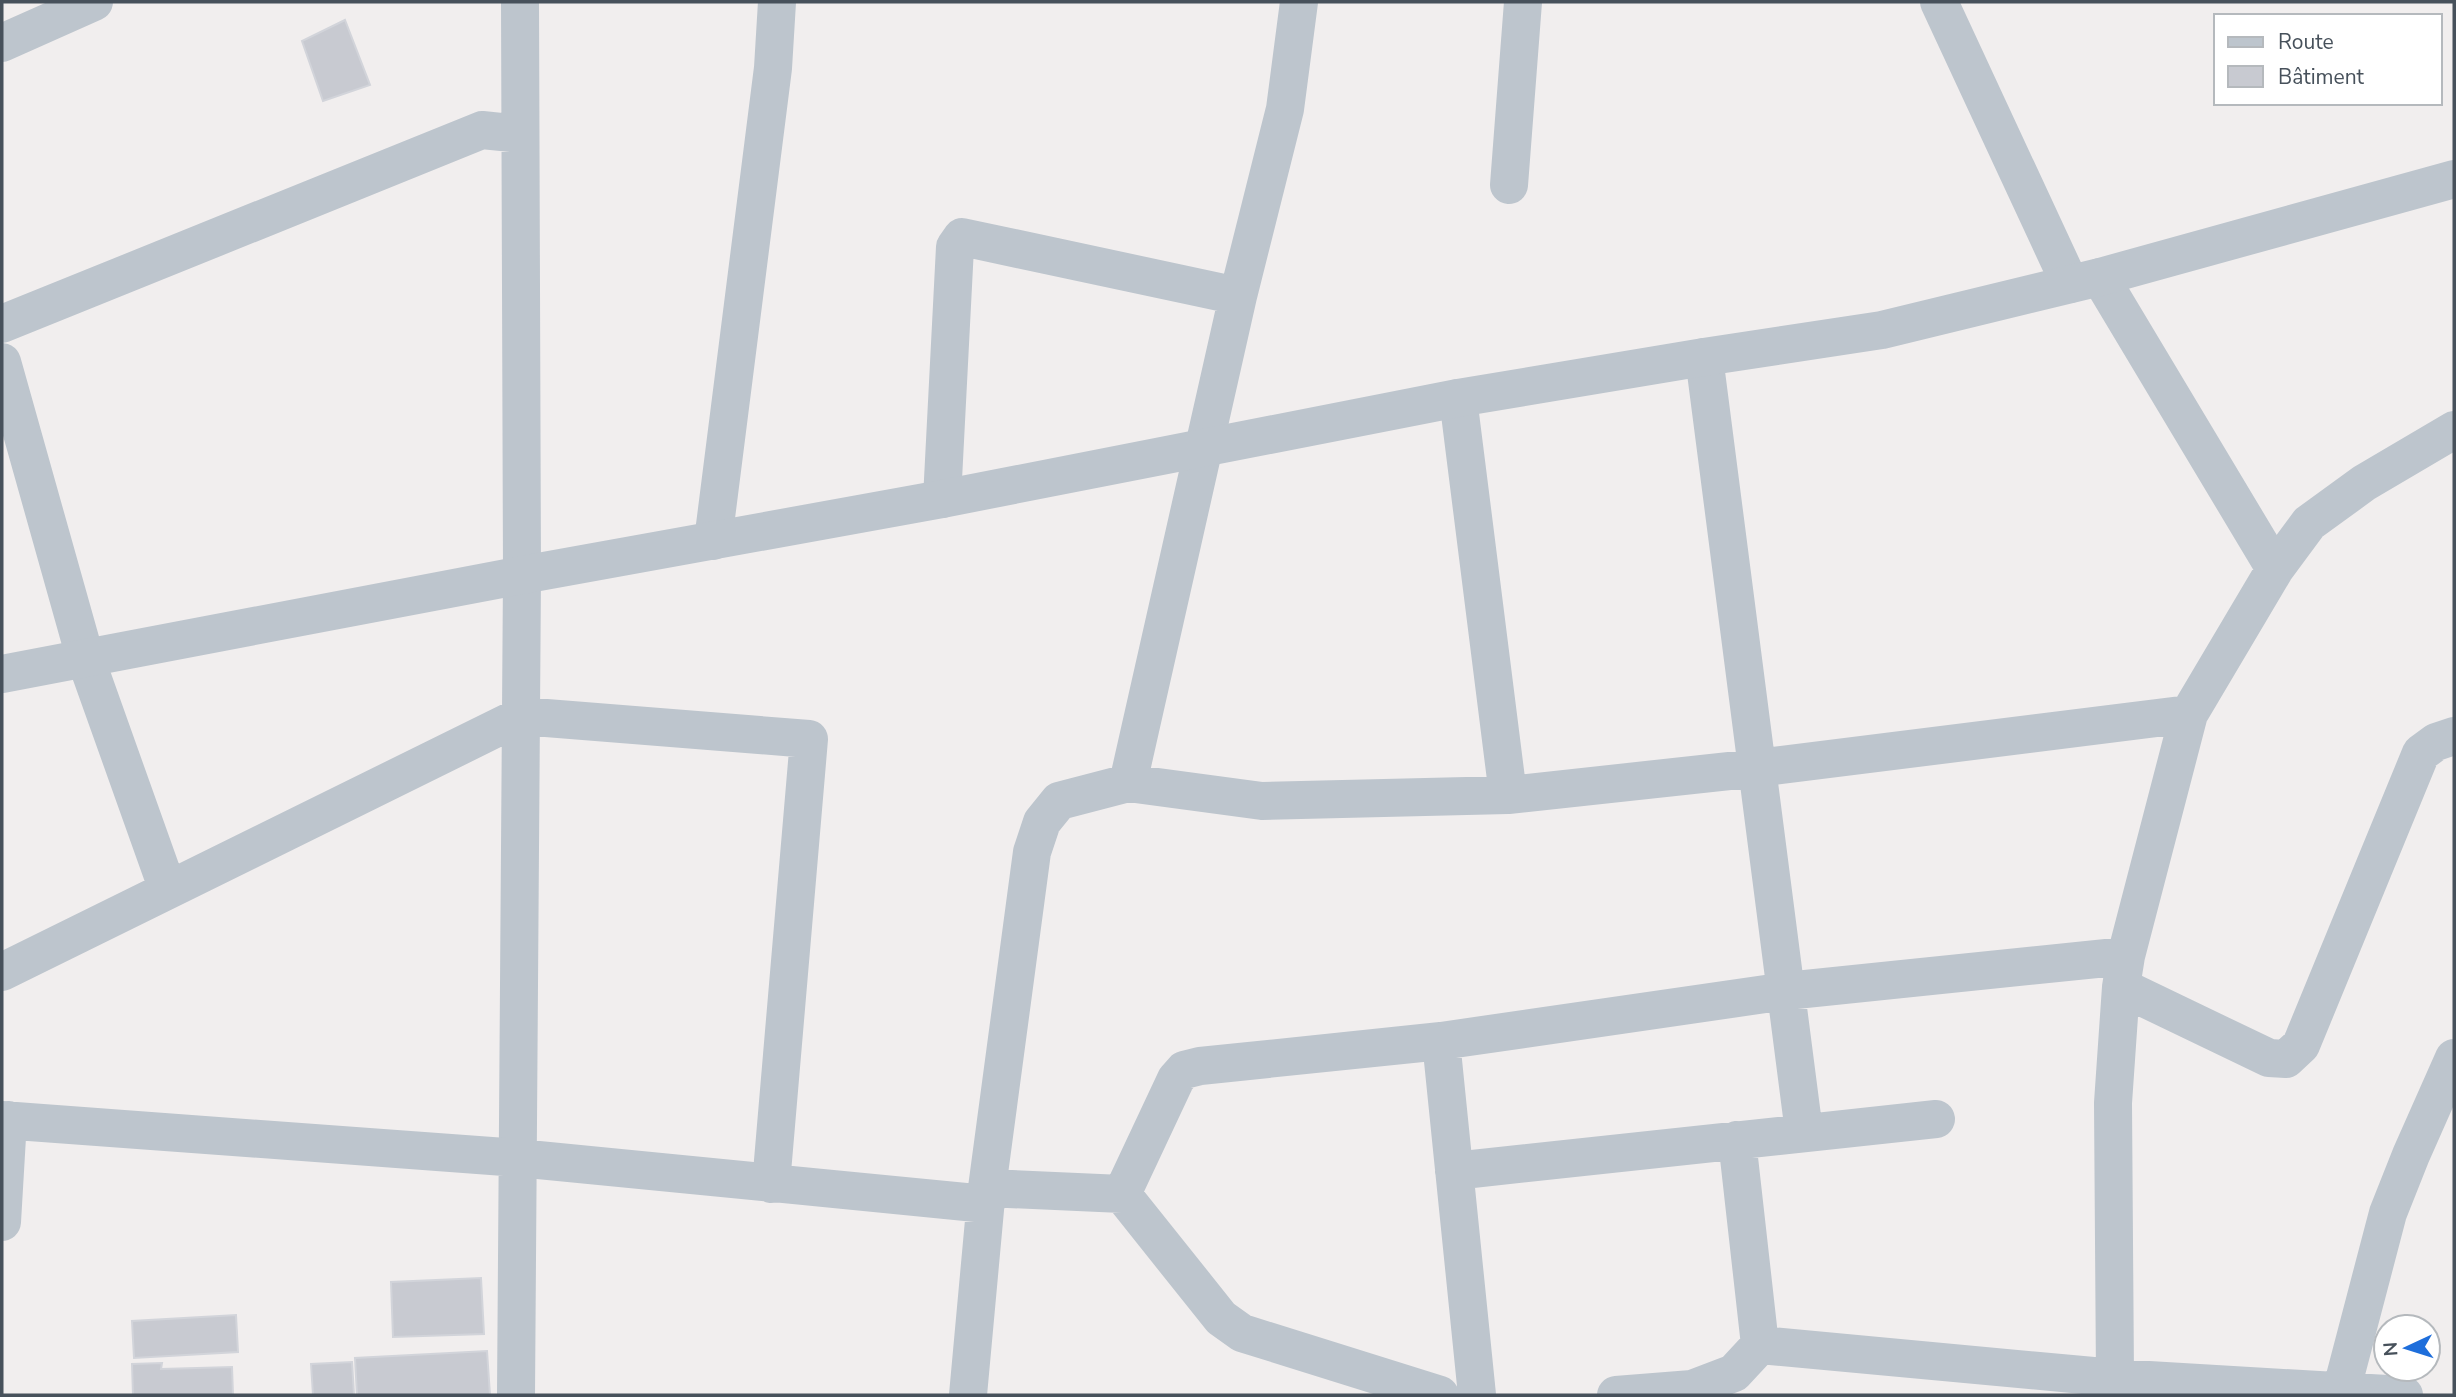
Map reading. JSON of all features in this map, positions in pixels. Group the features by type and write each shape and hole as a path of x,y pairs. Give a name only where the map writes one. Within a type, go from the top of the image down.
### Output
{"street":[{"path":"516,1395 522,575 520,2"},
{"path":"713,541 773,68 777,2"},
{"path":"1128,783 1238,296 1285,109 1299,2"},
{"path":"1509,185 1523,2"},
{"path":"1939,2 2085,281 2275,569"},
{"path":"2,43 78,5"},
{"path":"2,324 482,130 520,134"},
{"path":"2,674 522,575 942,499 1458,398 1704,356 1882,330 2085,281 2454,179"},
{"path":"942,499 955,247 962,237 1238,296"},
{"path":"1704,356 1804,1132"},
{"path":"2,362 85,657 168,890"},
{"path":"1458,398 1508,795"},
{"path":"2108,1387 2113,1103 2124,971 2189,714 2275,569 2309,523 2364,483 2454,430"},
{"path":"968,1395 986,1196 1032,852 1042,822 1059,801 1128,783 1262,801 1508,795 1757,768 2189,714"},
{"path":"2,972 521,716 809,739 771,1184"},
{"path":"1122,1194 1176,1079 1184,1070 1200,1066 1441,1041 1786,990 2124,971 2269,1058 2286,1059 2301,1045 2421,752 2436,742 2454,736"},
{"path":"1441,1041 1477,1395"},
{"path":"2342,1392 2388,1213 2454,1058"},
{"path":"1454,1171 1936,1119"},
{"path":"2,1222 5,1120 518,1158 771,1184 986,1196 1122,1194"},
{"path":"1616,1395 1692,1389 1734,1373 1760,1345 1737,1140"},
{"path":"1122,1194 1221,1318 1242,1333 1440,1395"},
{"path":"1760,1345 2108,1387 2404,1395"}],"building":[{"path":"345,20 370,85 323,101 302,41"},
{"path":"481,1278 484,1334 393,1337 391,1282"},
{"path":"236,1315 238,1352 134,1358 132,1321"},
{"path":"487,1351 490,1395 357,1395 355,1358"},
{"path":"352,1362 354,1395 313,1395 311,1364"},
{"path":"162,1363 161,1369 232,1367 233,1395 133,1395 132,1364"}]}
